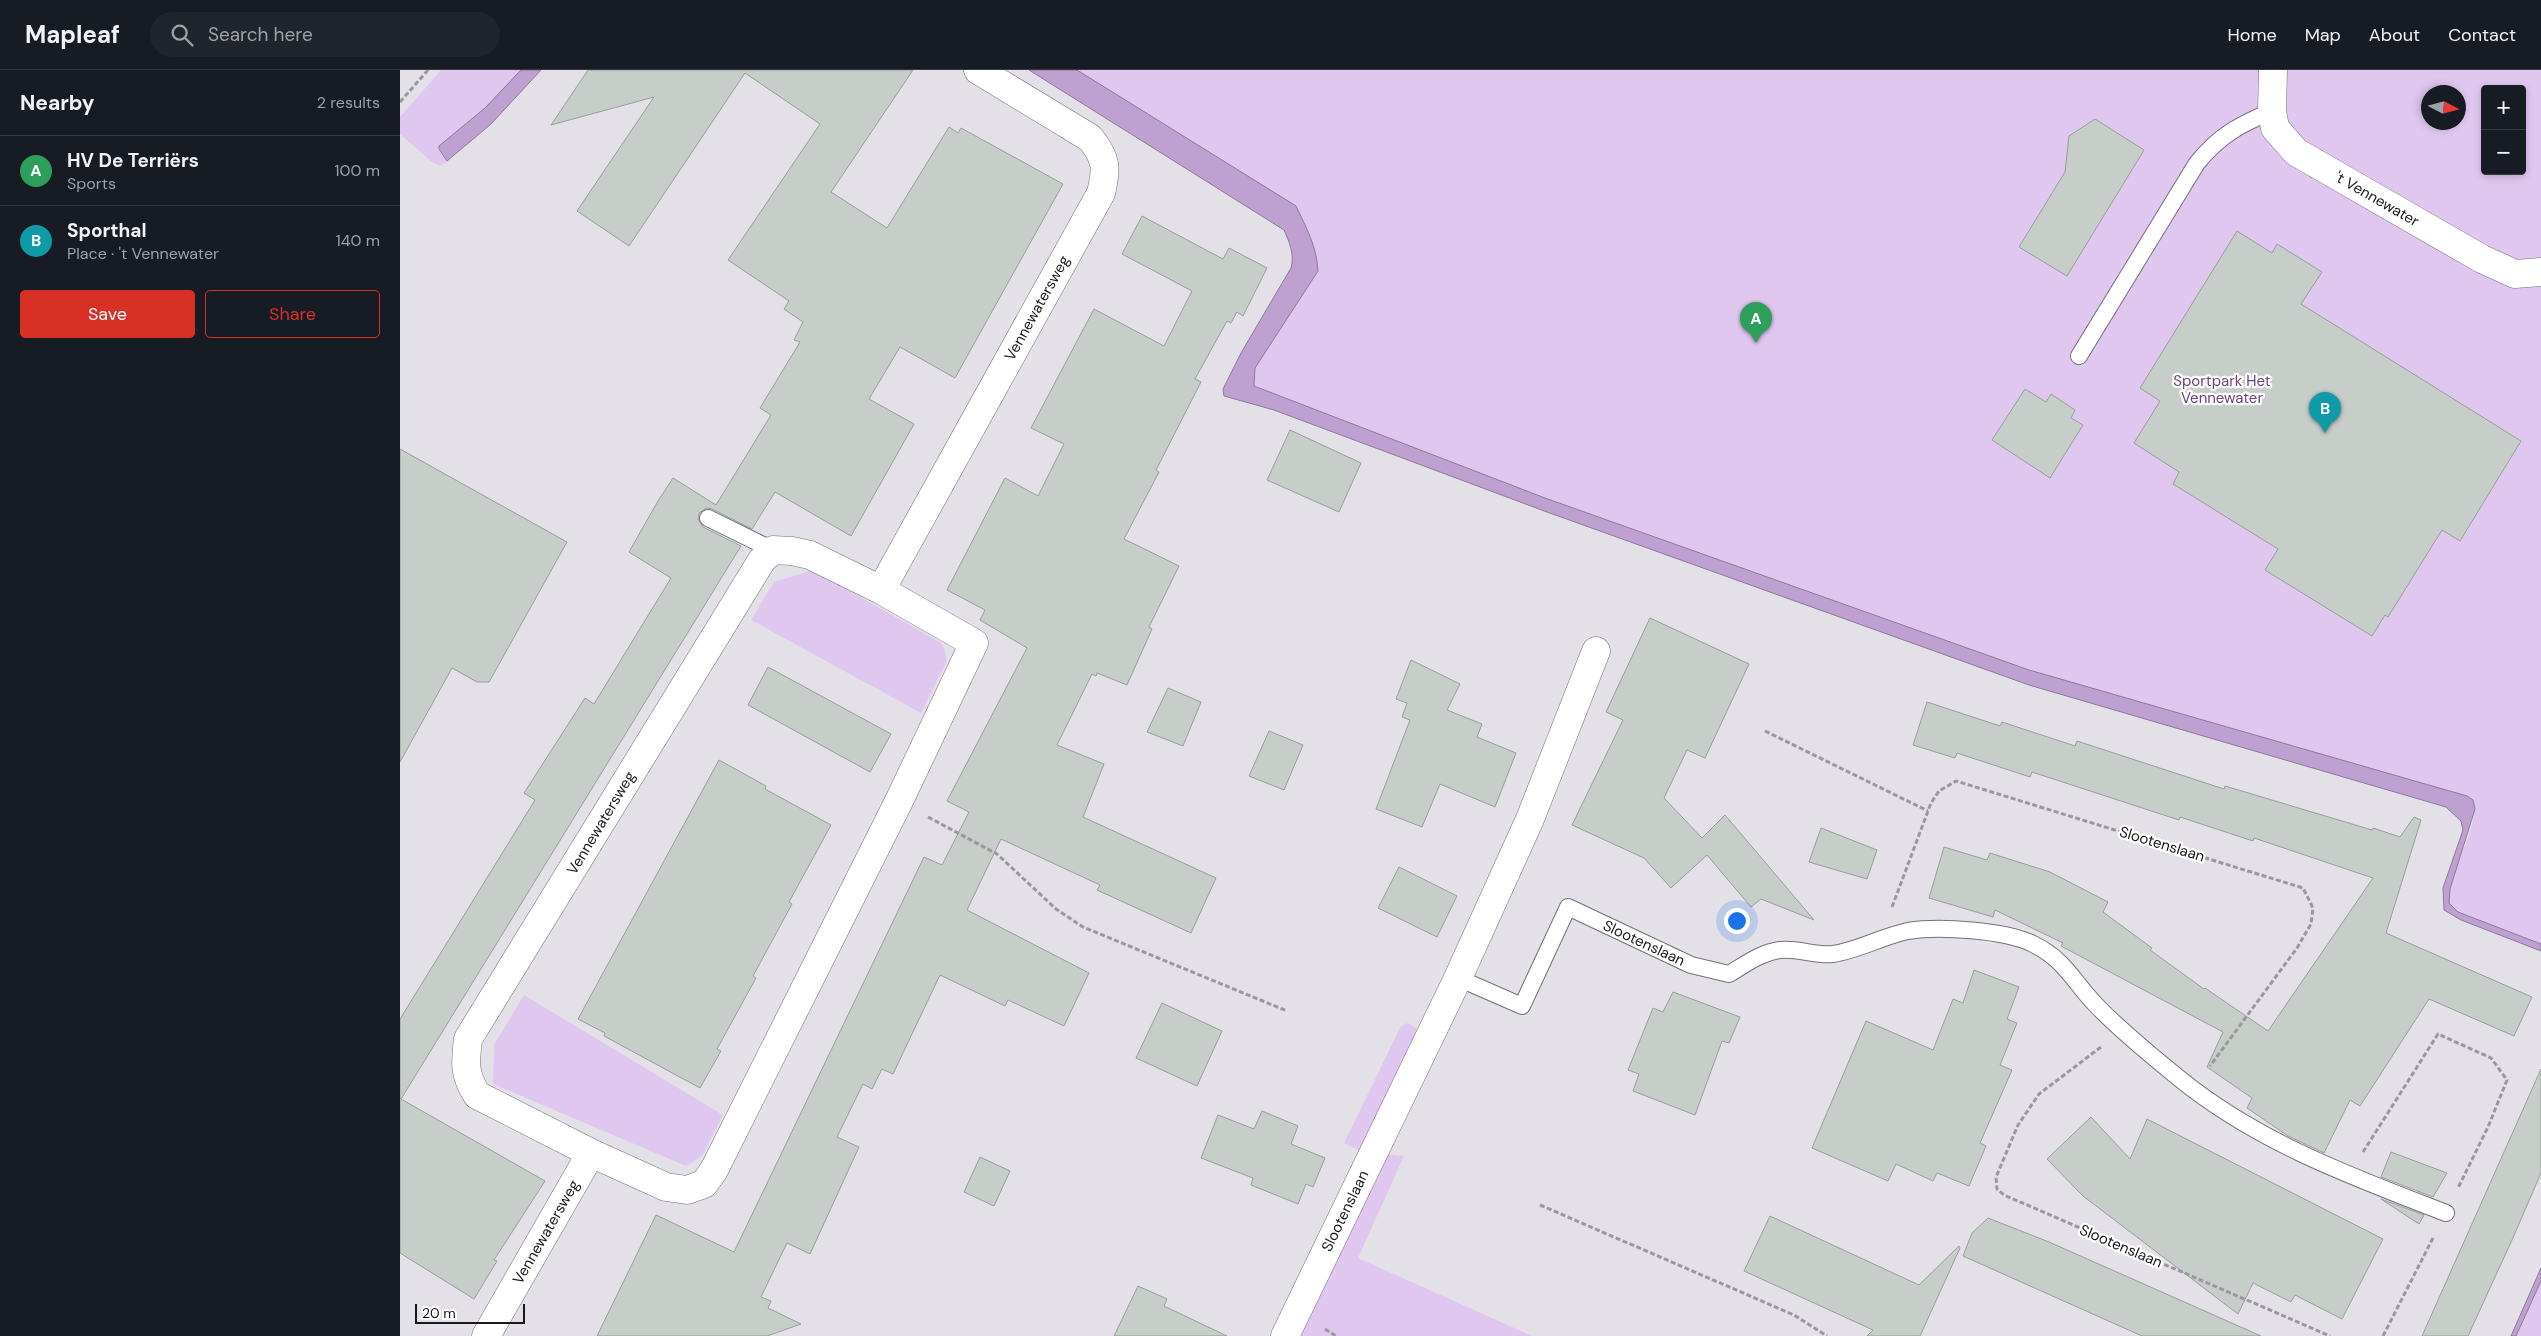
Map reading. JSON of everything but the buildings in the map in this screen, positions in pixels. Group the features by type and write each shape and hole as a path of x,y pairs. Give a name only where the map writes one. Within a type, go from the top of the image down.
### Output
{"street":[{"name":"Vennewatersweg","path":"881,590 1101,193 1106,172 1102,153 1090,138 978,70"},
{"name":"'t Vennewater","path":"2273,70 2272,111 2276,128 2296,152 2482,259 2516,274 2541,272"},
{"name":"Vennewatersweg","path":"773,550 792,551 810,555 881,590 974,643 899,801 719,1162 704,1184 687,1190 666,1187 591,1153 477,1095 469,1082 464,1064 468,1039 762,560 773,550"},
{"name":"Slootenslaan","path":"1285,1336 1458,978 1530,819 1596,651"},
{"name":"Vennewatersweg","path":"486,1336 591,1153"}],"lane":[{"path":"2079,356 2197,163 2213,143 2228,132 2272,111"},
{"path":"708,518 773,550"},
{"name":"Slootenslaan","path":"1458,978 1522,1006 1568,907 1691,965 1729,974 1753,957 1781,950 1831,954 1907,931 1946,928 1994,934 2031,943 2053,956 2074,977 2096,1005 2123,1030 2193,1089 2271,1140 2349,1175 2446,1213"}],"path":[{"path":"400,102 428,70"},
{"path":"1765,731 1928,811"},
{"name":"Slootenslaan","path":"1893,936 1892,906 1928,811 1939,791 1956,781 2303,888 2309,896 2312,908 2311,924 2297,948 2193,1089"},
{"path":"899,801 997,854 1056,909 1083,927 1287,1011"},
{"name":"Slootenslaan","path":"2123,1030 2039,1094 2018,1125 1996,1177 1997,1189 2004,1195 2330,1336"},
{"path":"2349,1175 2438,1034 2491,1058 2507,1080 2488,1126 2446,1213 2383,1336"},
{"path":"1540,1205 1794,1315 1827,1336"}],"green space":[{"path":"441,70 521,70 485,108 440,146 448,161 440,166 432,162 400,134 400,117"},
{"name":"Sportpark Het Vennewater","path":"1049,70 2541,70 2541,944 2458,912 2449,903 2452,880 2472,825 2473,800 2029,670 1545,498 1454,463 1237,389 1296,282 1297,235"},
{"path":"813,570 941,643 944,647 947,661 921,713 751,620 774,582"},
{"path":"524,995 723,1115 702,1156 686,1166 493,1084 494,1045"},
{"path":"1408,1023 1419,1030 1363,1152 1344,1143 1401,1026"},
{"path":"1384,1154 1404,1156 1358,1258 1532,1336 1296,1336"},
{"path":"2541,1281 2541,1336 2516,1336"}],"shaded area":[{"path":"521,70 541,70 491,124 447,161 439,146 485,108"},
{"path":"1029,70 1077,70 1296,206 1313,245 1318,271 1255,368 1254,386 1545,498 2029,670 2467,796 2473,800 2475,809 2450,889 2449,903 2458,912 2541,944 2541,951 2461,920 2444,910 2443,888 2463,830 2461,821 2446,807 2029,685 1547,512 1274,410 1224,396 1223,389 1241,353 1291,268 1292,253 1284,230"},
{"path":"2541,1268 2541,1281 2516,1336 2511,1336"}],"place":[{"name":"HV De Terriërs","path":"1756,343"},
{"name":"Sporthal","path":"2325,433"}]}
